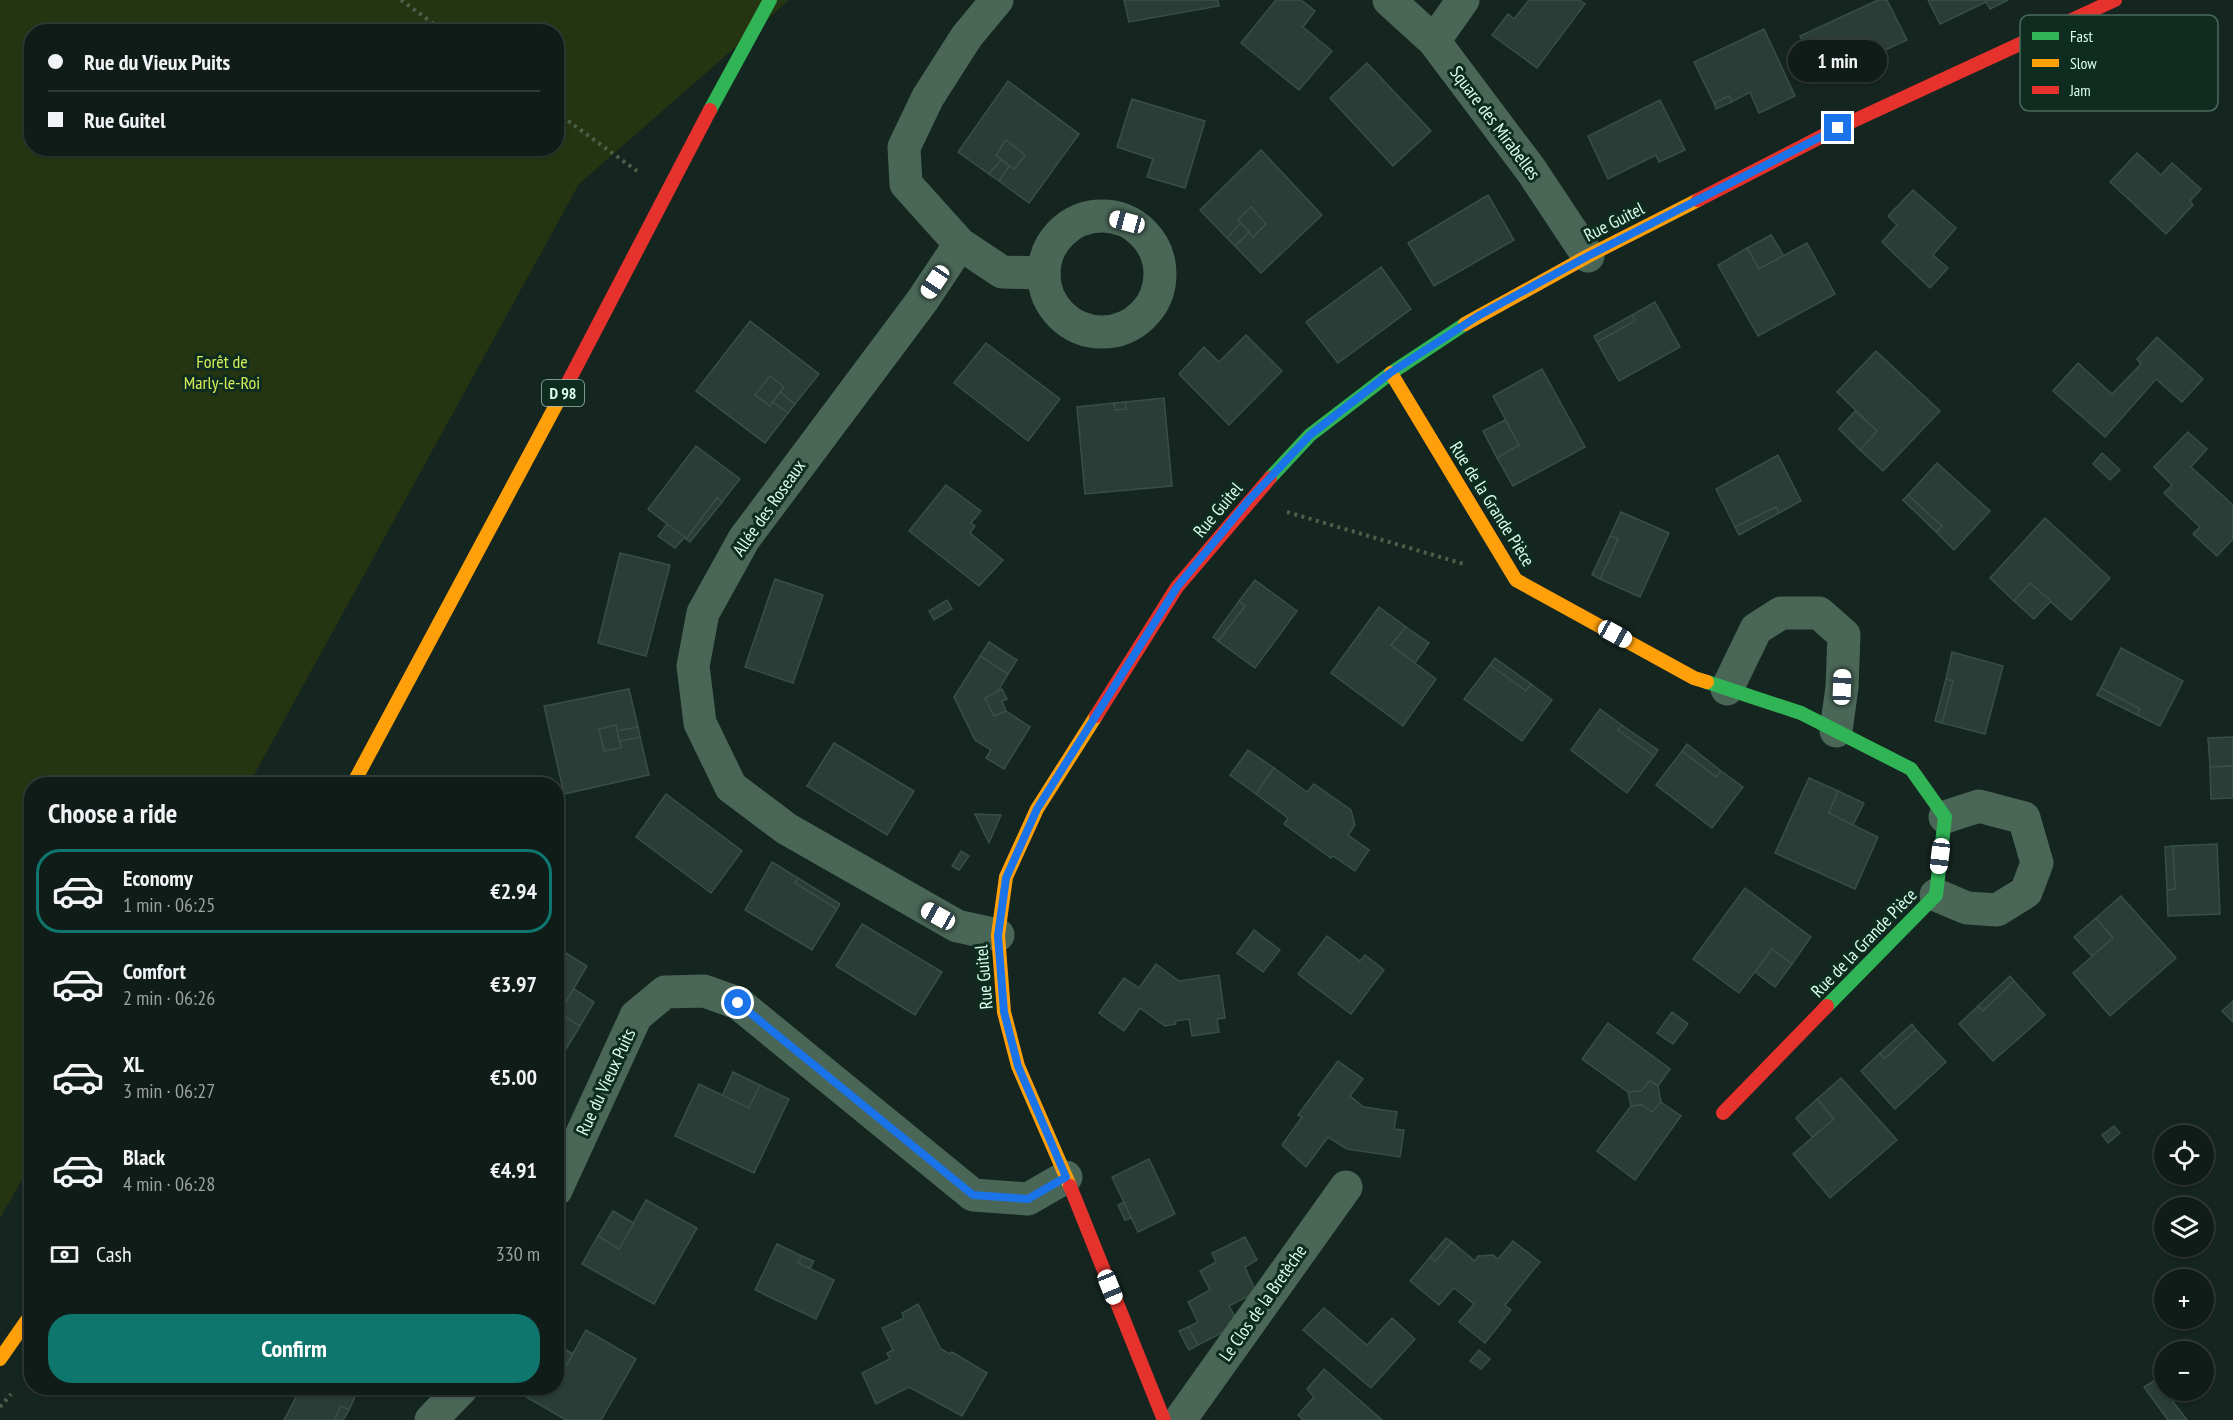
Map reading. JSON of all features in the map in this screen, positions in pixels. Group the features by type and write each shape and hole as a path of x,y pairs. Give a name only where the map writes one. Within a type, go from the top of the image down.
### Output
{"street":[{"name":"D 98","path":"357,777 609,307 666,192 770,0"},
{"path":"997,0 967,36 928,97 904,147 906,184 960,244 1002,272 1044,273"},
{"name":"Square des Mirabelles","path":"1389,0 1434,41 1531,170 1588,256"},
{"path":"1434,41 1463,0"},
{"name":"Rue Guitel","path":"2083,15 2115,0"},
{"name":"Rue Guitel","path":"1164,1420 1066,1177 1018,1066 1004,1012 998,936 1006,878 1037,809 1177,587 1249,500 1310,435 1390,373 1478,316 1588,256 1838,128 2020,44"},
{"name":"Allée des Roseaux","path":"960,244 915,310 744,539 704,613 693,666 700,723 731,787 787,830 957,926 998,936"},
{"name":"Rue de la Grande Pièce","path":"1390,373 1516,580 1695,678 1802,713 1911,769 1945,817 1936,895 1723,1113"},
{"path":"1727,688 1756,629 1781,613 1820,613 1844,635 1842,687 1836,731"},
{"path":"1936,895 1967,908 1997,910 2026,892 2037,863 2024,818 1979,806 1945,817"},
{"name":"Rue du Vieux Puits","path":"564,1173 636,1016 665,992 704,991 738,1003 973,1195 1028,1199 1066,1177"},
{"name":"Le Clos de la Bretèche","path":"1180,1420 1346,1187"},
{"path":"0,1359 24,1324"},
{"path":"431,1420 455,1395"}],"path":[{"path":"401,0 434,24"},
{"path":"564,118 666,192"},
{"path":"1249,500 1516,580"}],"green space":[{"name":"Forêt de Marly-le-Roi","path":"0,0 789,0 579,184 253,777 24,777 24,1176 0,1218"}],"building":[{"path":"1124,0 1218,0 1219,6 1129,22"},
{"path":"1276,0 1301,0 1315,11 1303,27 1332,51 1299,90 1241,43"},
{"path":"1529,0 1579,0 1585,4 1537,68 1492,35 1508,14 1514,19"},
{"path":"1878,0 1887,0 1907,40 1821,80 1800,36"},
{"path":"1928,0 2008,0 1990,9 1986,2 1940,24"},
{"path":"1764,29 1795,96 1759,113 1750,92 1732,102 1729,96 1714,103 1694,62"},
{"path":"1367,63 1431,131 1393,166 1330,98"},
{"path":"1008,81 1079,134 1029,203 999,181 1009,166 1014,169 1025,155 1006,140 996,155 1001,160 989,174 958,152"},
{"path":"1729,96 1732,102 1716,109 1714,103"},
{"path":"1132,99 1205,121 1185,188 1147,177 1153,159 1117,147"},
{"path":"1660,100 1685,150 1659,162 1656,155 1608,179 1588,136"},
{"path":"1006,140 1025,155 1014,169 996,155"},
{"path":"1261,150 1322,215 1261,273 1235,246 1249,232 1253,237 1266,224 1251,207 1238,220 1241,223 1227,238 1200,210"},
{"path":"2137,153 2161,175 2172,163 2201,189 2190,201 2193,205 2166,234 2110,182"},
{"path":"1001,160 1009,166 999,181 989,174"},
{"path":"1913,190 1956,228 1933,255 1948,268 1930,288 1882,242 1897,225 1888,216"},
{"path":"1488,195 1514,240 1434,286 1408,243"},
{"path":"1251,207 1266,224 1253,237 1238,220"},
{"path":"1241,223 1249,232 1235,246 1227,238"},
{"path":"1771,235 1784,256 1759,269 1747,248"},
{"path":"1807,243 1835,294 1758,336 1718,265 1747,248 1759,269"},
{"path":"1381,267 1411,309 1338,363 1306,322"},
{"path":"1655,302 1680,347 1619,381 1597,342 1635,321 1632,315"},
{"path":"1632,315 1635,321 1597,342 1594,336"},
{"path":"750,321 819,374 795,404 780,392 784,387 770,376 755,395 770,406 773,402 788,413 765,443 696,391"},
{"path":"1246,335 1282,371 1229,425 1179,374 1204,347 1219,362"},
{"path":"2157,337 2203,379 2182,402 2156,379 2105,437 2053,391 2078,363 2112,394 2141,364 2137,359"},
{"path":"986,343 1060,399 1028,441 954,383"},
{"path":"1876,351 1940,411 1883,471 1860,450 1877,431 1837,392"},
{"path":"1542,369 1585,447 1513,486 1497,458 1519,445 1493,396"},
{"path":"770,376 784,387 770,406 755,395"},
{"path":"780,392 795,404 788,413 773,402"},
{"path":"1164,398 1172,486 1085,494 1077,407 1114,403 1115,410 1126,409 1125,402"},
{"path":"1125,402 1126,409 1115,410 1114,403"},
{"path":"1855,411 1877,431 1860,450 1839,429"},
{"path":"1505,420 1519,445 1497,458 1483,431"},
{"path":"2188,432 2207,449 2191,467 2233,505 2233,539 2217,556 2193,534 2200,527 2164,493 2172,485 2154,467"},
{"path":"696,446 740,479 722,502 717,498 686,539 648,509"},
{"path":"2102,453 2120,470 2110,480 2093,464"},
{"path":"1778,455 1801,501 1779,513 1776,507 1735,527 1716,489"},
{"path":"1937,463 1990,511 1954,550 1936,532 1942,526 1908,495"},
{"path":"946,485 981,511 971,523 975,526 970,533 1003,560 979,586 909,531"},
{"path":"1908,495 1942,526 1936,532 1903,500"},
{"path":"717,498 722,502 690,542 686,539"},
{"path":"1776,507 1779,513 1739,535 1735,527"},
{"path":"1621,512 1669,533 1640,597 1600,579 1618,539 1610,536"},
{"path":"2045,518 2110,578 2071,620 2030,583 2014,601 1990,578"},
{"path":"667,524 685,537 675,548 658,536"},
{"path":"1610,536 1618,539 1600,579 1592,575"},
{"path":"620,553 670,565 646,656 598,643"},
{"path":"775,579 823,595 793,683 745,667"},
{"path":"1255,580 1297,611 1255,668 1218,641 1245,606 1239,601"},
{"path":"2030,583 2051,601 2034,619 2014,601"},
{"path":"947,600 952,609 934,620 929,611"},
{"path":"1239,601 1245,606 1218,641 1213,637"},
{"path":"1379,607 1406,627 1391,645 1436,679 1403,726 1331,673"},
{"path":"1406,627 1429,643 1415,663 1391,645"},
{"path":"989,642 1017,660 1008,674 980,656"},
{"path":"2121,648 2183,681 2160,726 2137,715 2140,709 2101,688"},
{"path":"1952,652 2003,666 1985,734 1942,723 1953,681 1946,679"},
{"path":"980,656 1008,674 998,691 985,698 994,716 1006,711 1030,727 1004,769 986,758 991,750 975,740 954,697"},
{"path":"1495,658 1531,684 1526,691 1490,665"},
{"path":"1490,665 1526,691 1531,684 1552,700 1522,741 1464,699"},
{"path":"1946,679 1953,681 1942,723 1935,721"},
{"path":"2101,688 2140,709 2137,715 2097,695"},
{"path":"629,689 638,727 617,731 616,725 599,729 604,751 621,748 620,741 640,737 649,775 564,794 564,777 560,777 544,706"},
{"path":"1002,689 1007,699 1002,701 1006,711 994,716 985,698"},
{"path":"1600,709 1623,726 1618,730 1654,756 1627,793 1571,750"},
{"path":"616,725 621,748 604,751 599,729"},
{"path":"1623,726 1658,750 1654,756 1618,730"},
{"path":"638,727 640,737 620,741 617,731"},
{"path":"2233,737 2233,766 2210,767 2208,738"},
{"path":"834,743 914,791 887,835 807,786"},
{"path":"1687,744 1721,771 1716,777 1682,751"},
{"path":"1248,750 1274,768 1256,794 1230,775"},
{"path":"1682,751 1716,777 1721,771 1743,787 1712,828 1656,785"},
{"path":"2233,766 2233,798 2211,799 2210,767"},
{"path":"1274,768 1307,792 1314,784 1351,810 1355,825 1348,835 1369,850 1355,871 1333,856 1331,858 1284,824 1288,818 1256,794"},
{"path":"1809,778 1838,791 1829,813 1878,837 1855,889 1775,853"},
{"path":"1838,791 1864,803 1853,825 1829,813"},
{"path":"666,794 742,851 711,893 636,837"},
{"path":"975,814 1001,815 989,843"},
{"path":"2217,844 2220,914 2168,916 2167,890 2175,889 2173,846"},
{"path":"2173,846 2175,889 2167,890 2165,847"},
{"path":"961,851 969,856 959,870 952,866"},
{"path":"772,862 798,878 795,883 837,909 812,950 745,910"},
{"path":"798,878 840,904 837,909 795,883"},
{"path":"1745,888 1811,937 1792,964 1772,949 1739,993 1693,959"},
{"path":"2121,896 2176,958 2110,1016 2073,973 2113,938 2096,918"},
{"path":"2096,918 2113,938 2092,956 2074,937"},
{"path":"862,924 942,972 915,1015 836,966"},
{"path":"1254,930 1280,950 1263,972 1237,953"},
{"path":"1327,936 1360,961 1365,955 1384,970 1351,1014 1298,974"},
{"path":"1772,949 1792,964 1775,987 1755,972"},
{"path":"564,952 587,966 564,1005"},
{"path":"1156,964 1179,981 1219,975 1225,1018 1217,1019 1219,1032 1192,1036 1189,1019 1175,1021 1176,1024 1165,1026 1140,1008 1124,1031 1099,1013 1124,978 1139,988"},
{"path":"2010,976 2014,981 1983,1011 1978,1006"},
{"path":"2014,981 2045,1015 1993,1061 1959,1024 1978,1006 1983,1011"},
{"path":"574,989 594,1002 580,1026 564,1016 564,1005"},
{"path":"2233,1001 2233,1022 2222,1011"},
{"path":"1672,1012 1688,1024 1673,1044 1657,1033"},
{"path":"564,1016 580,1026 564,1052"},
{"path":"1608,1023 1670,1069 1658,1086 1650,1081 1641,1091 1628,1092 1582,1059"},
{"path":"1912,1024 1916,1030 1884,1059 1880,1053"},
{"path":"1916,1030 1946,1062 1895,1109 1861,1071 1880,1053 1884,1059"},
{"path":"1338,1061 1363,1079 1350,1096 1364,1107 1397,1112 1394,1129 1404,1130 1400,1157 1347,1149 1328,1137 1306,1167 1282,1145 1302,1117 1298,1115"},
{"path":"733,1072 760,1085 749,1108 722,1096"},
{"path":"1841,1078 1897,1140 1830,1198 1793,1154 1834,1119 1817,1099"},
{"path":"1650,1081 1658,1086 1661,1102 1652,1112 1642,1105 1631,1106 1628,1092 1641,1091"},
{"path":"699,1084 749,1108 760,1085 789,1099 754,1173 675,1136"},
{"path":"1817,1099 1834,1119 1812,1137 1796,1118"},
{"path":"1661,1102 1681,1116 1635,1180 1597,1151 1631,1106 1642,1105 1652,1112"},
{"path":"2114,1126 2120,1133 2108,1143 2102,1135"},
{"path":"1149,1159 1175,1214 1138,1232 1112,1177"},
{"path":"646,1200 697,1228 654,1304 582,1264 598,1236 619,1249"},
{"path":"1124,1202 1131,1218 1125,1220 1118,1205"},
{"path":"613,1211 634,1223 619,1249 598,1236"},
{"path":"1245,1237 1257,1260 1245,1267 1256,1292 1229,1306 1239,1324 1198,1345 1188,1327 1198,1322 1188,1302 1210,1290 1200,1271 1216,1262 1212,1253"},
{"path":"1446,1238 1452,1242 1435,1262 1430,1257"},
{"path":"1513,1241 1540,1262 1505,1305 1511,1310 1485,1343 1459,1322 1474,1304 1454,1288 1439,1305 1410,1281 1430,1257 1435,1262 1452,1242 1475,1261 1478,1256 1493,1255 1498,1259"},
{"path":"777,1244 802,1256 798,1263 834,1280 816,1319 755,1290"},
{"path":"802,1256 814,1261 810,1268 798,1263"},
{"path":"918,1304 941,1349 950,1354 952,1352 987,1373 962,1416 909,1387 876,1404 862,1373 890,1359 887,1353 893,1350 882,1328 904,1318 902,1313"},
{"path":"1324,1308 1367,1345 1392,1318 1415,1339 1371,1388 1303,1330"},
{"path":"1188,1327 1198,1345 1189,1350 1179,1331"},
{"path":"586,1330 636,1359 601,1420 566,1420 523,1395 564,1395 564,1369"},
{"path":"564,1349 573,1354 564,1369"},
{"path":"1479,1350 1490,1359 1481,1369 1470,1361"},
{"path":"1324,1369 1382,1420 1303,1420 1298,1415 1314,1397 1307,1389"},
{"path":"2154,1381 2154,1401 2144,1387"},
{"path":"297,1395 356,1395 349,1410 341,1406 334,1420 284,1420"},
{"path":"2154,1401 2172,1401 2187,1420 2168,1420"},
{"path":"341,1406 349,1410 343,1420 334,1420"}],"traffic: fast":[{"path":"710,110 770,0"},
{"path":"1270,478 1310,435 1391,373 1465,324"},
{"path":"1707,682 1801,713 1911,769 1945,817 1936,895 1827,1006"}],"traffic: slow":[{"path":"1465,324 1588,256 1698,200"},
{"path":"1391,373 1516,580 1694,678 1707,682"},
{"path":"357,777 563,392"},
{"path":"1070,1186 1018,1066 1004,1012 998,935 1006,877 1037,809 1096,716"},
{"path":"0,1359 24,1324"}],"traffic: jam":[{"path":"2083,15 2115,0"},
{"path":"1698,200 1838,128 2020,44"},
{"path":"563,392 710,110"},
{"path":"1096,716 1177,587 1270,478"},
{"path":"1723,1113 1827,1006"},
{"path":"1070,1186 1164,1420"}],"route":[{"path":"738,1003 973,1195 1028,1199 1066,1177 1018,1066 1004,1012 998,936 1006,878 1037,809 1177,587 1249,500 1310,435 1390,373 1478,316 1588,256 1838,128"}]}
